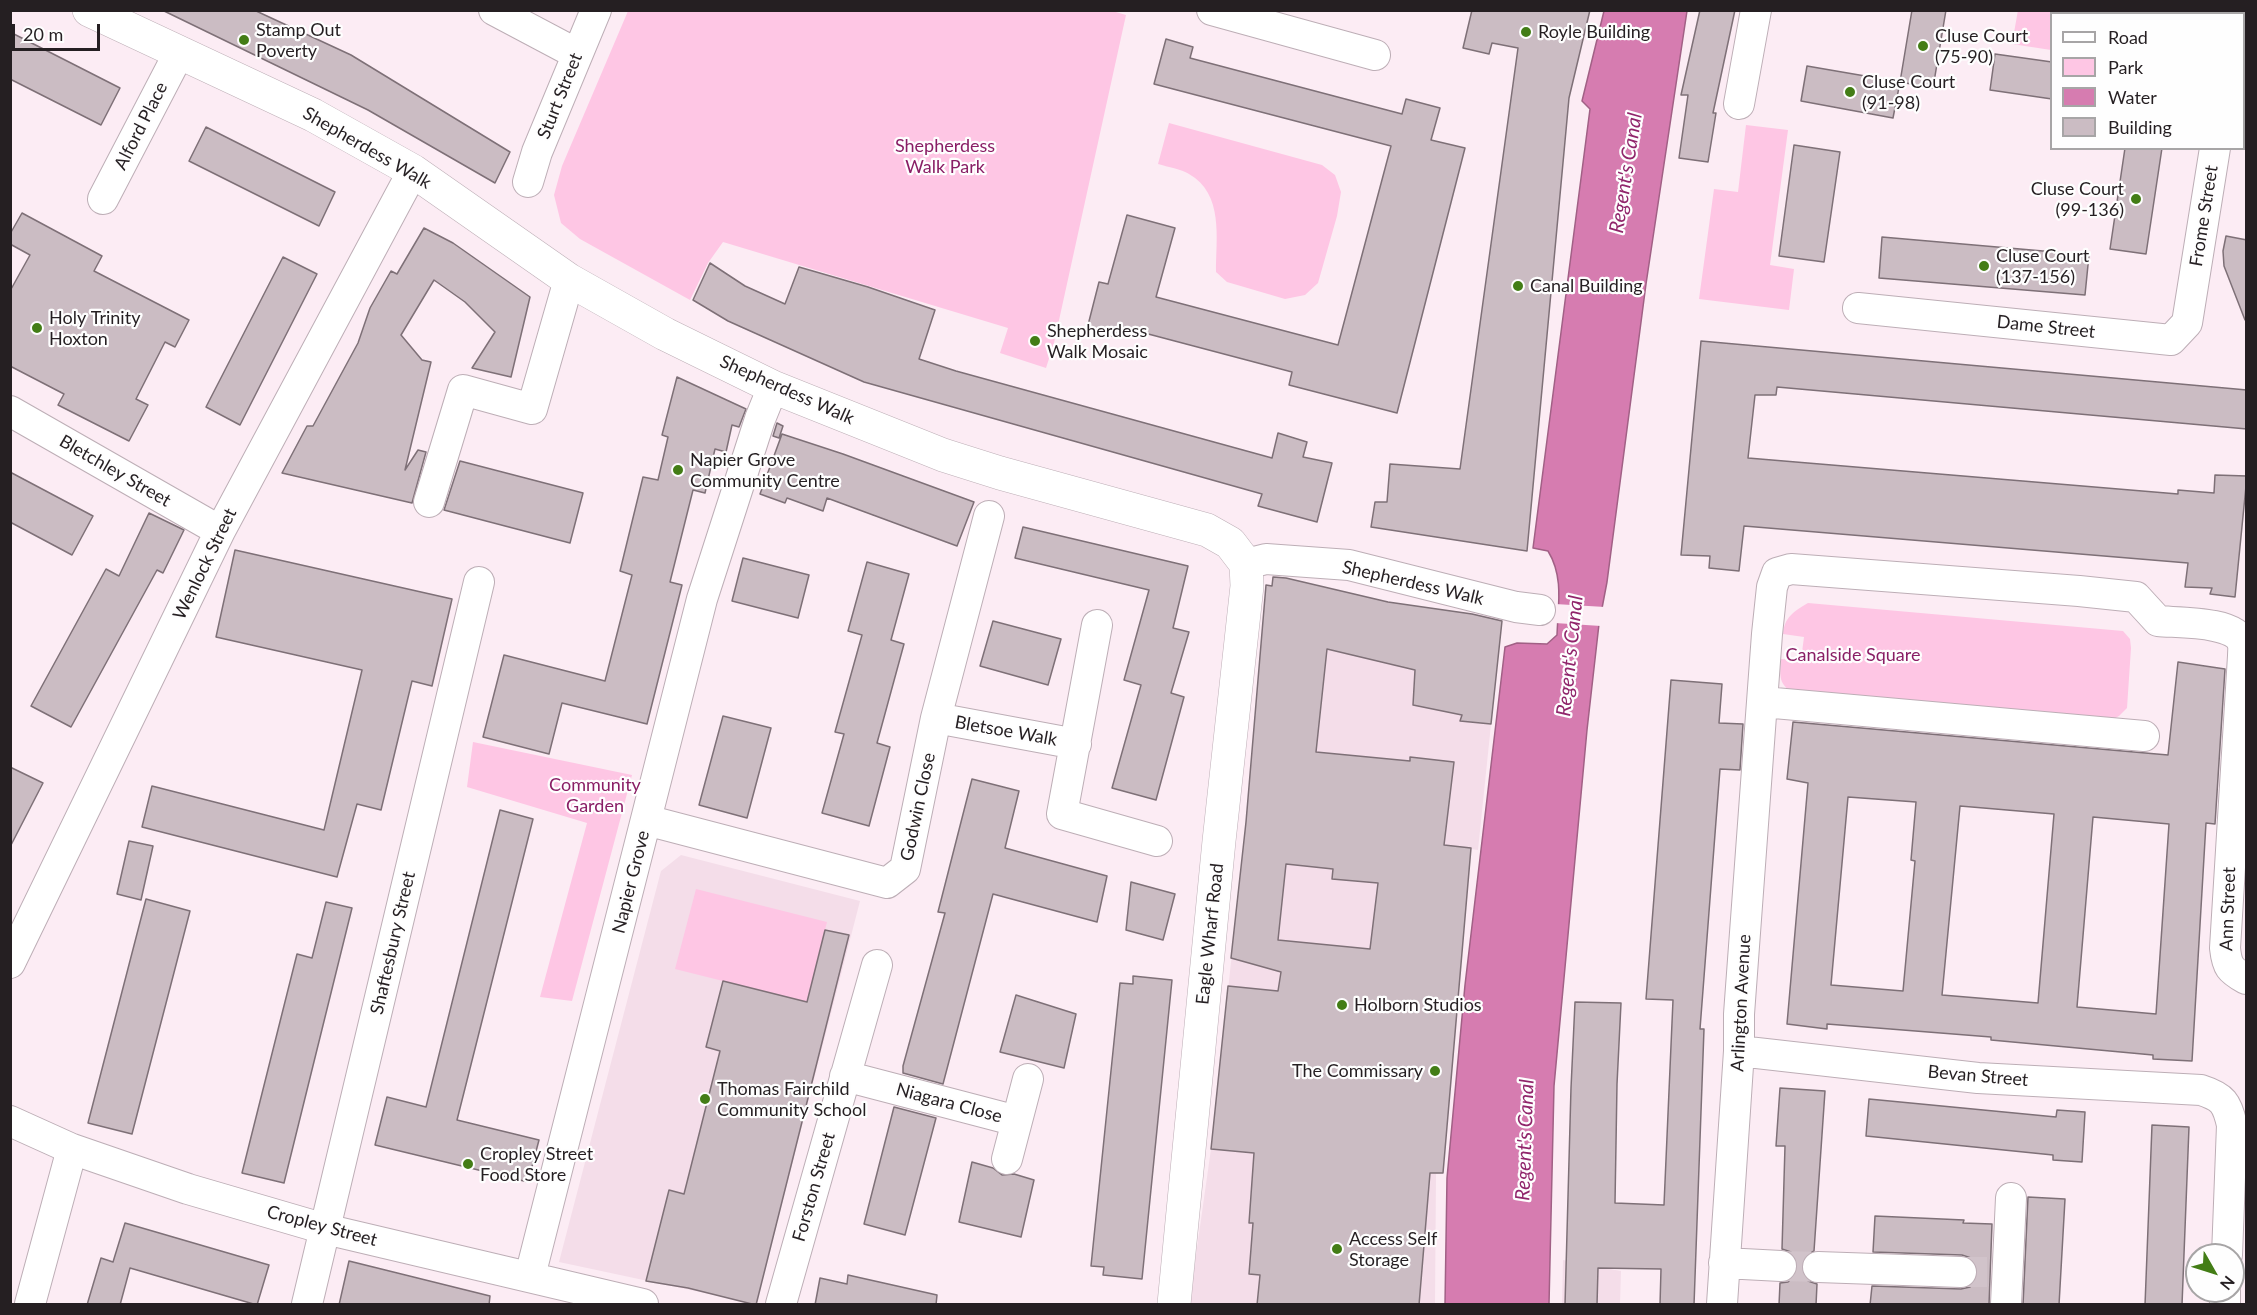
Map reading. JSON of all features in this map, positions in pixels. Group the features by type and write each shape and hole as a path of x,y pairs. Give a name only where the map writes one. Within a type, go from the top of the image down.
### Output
{"main road":[{"name":"Shepherdess Walk","path":"89,10 313,115 413,171 569,279 664,334 773,387 955,459 1207,530 1230,543 1246,564"},
{"name":"Eagle Wharf Road","path":"1174,1305 1219,842 1247,586 1246,564"}],"street":[{"path":"494,10 577,54"},
{"name":"Sturt Street","path":"528,182 537,152 596,10"},
{"path":"1212,10 1375,55"},
{"path":"1739,104 1756,10"},
{"name":"Alford Place","path":"103,199 179,52"},
{"name":"Frome Street","path":"2193,284 2216,150"},
{"name":"Wenlock Street","path":"10,963 220,531 413,171"},
{"path":"429,502 463,390 532,409 569,279"},
{"name":"Dame Street","path":"1858,308 2171,340 2187,323 2193,284"},
{"name":"Napier Grove","path":"530,1276 697,620 760,419 773,387"},
{"name":"Bletchley Street","path":"10,411 220,531"},
{"name":"Godwin Close","path":"646,820 887,883 905,869 936,718 989,516"},
{"name":"Shepherdess Walk","path":"1246,564 1266,560 1349,565 1516,607 1540,610"},
{"name":"Ann Street","path":"1763,702 1772,587 1777,573 1791,569 2136,597 2158,621 2222,627 2235,632 2243,642 2225,948 2227,961 2239,975"},
{"name":"Shaftesbury Street","path":"307,1305 479,582"},
{"name":"Bletsoe Walk","path":"1097,625 1062,814 1157,841"},
{"path":"1763,702 2144,736"},
{"name":"Arlington Avenue","path":"1722,1305 1739,1051 1739,1014 1763,702"},
{"name":"Bletsoe Walk","path":"936,718 1076,744"},
{"name":"Forston Street","path":"781,1305 877,965"},
{"name":"Bevan Street","path":"1739,1051 1978,1078 2201,1090 2217,1095 2226,1105 2238,1153"},
{"name":"Niagara Close","path":"845,1076 1017,1121"},
{"name":"Niagara Close","path":"1007,1159 1028,1079"},
{"name":"Cropley Street","path":"10,1120 72,1149 188,1189 325,1229 530,1276 591,1298 643,1305"},
{"path":"30,1305 72,1149"},
{"path":"2228,1243 2238,1153"},
{"path":"1985,1272 2011,1198"},
{"path":"1724,1263 1781,1266"},
{"path":"1818,1267 1985,1272"},
{"path":"1985,1272 2006,1305"}],"shaded area":[{"path":"1273,575 1388,602 1502,618 1478,850 1471,849 1443,1173 1436,1174 1435,1304 1189,1304 1211,1149 1246,822 1266,585 1272,585"},
{"name":"Thomas Fairchild Community School","path":"681,855 860,901 756,1304 559,1262 661,871"},
{"path":"1563,1260 1621,1271 1620,1304 1562,1304"}],"green space":[{"name":"Shepherdess Walk Park","path":"1109,10 1126,15 1054,343 1046,368 1000,353 1008,328 723,242 708,263 690,300 580,239 561,223 554,195 562,166 628,11"},
{"path":"2018,10 2126,10 2126,12 2050,12 2050,50 2012,44"},
{"path":"1169,123 1322,165 1335,175 1341,192 1337,216 1318,283 1305,295 1285,299 1227,282 1216,272 1216,218 1208,193 1189,174 1158,164"},
{"path":"1746,125 1788,130 1770,265 1794,269 1789,310 1699,299 1714,189 1738,192"},
{"name":"Canalside Square","path":"1808,603 2123,631 2130,639 2131,648 2127,708 2119,716 2106,723 1797,697 1787,689 1782,681 1781,659 1801,660 1804,637 1783,634 1785,624 1791,616"},
{"name":"Community Garden","path":"473,742 632,775 572,1001 540,997 587,823 467,787"},
{"path":"696,889 827,922 807,1002 675,969"}],"water":[{"name":"Regent's Canal","path":"1604,11 1687,11 1646,284 1607,582 1599,624 1587,730 1554,1086 1549,1304 1445,1304 1447,1178 1465,985 1505,647 1517,643 1547,644 1557,635 1559,592 1556,571 1548,551 1533,548 1590,109 1582,101"}],"pier":[{"path":"1555,604 1605,607 1601,626 1555,623"}],"building":[{"path":"162,10 254,10 351,55 510,152 495,183 368,110"},
{"name":"Canal Building","path":"1472,10 1590,10 1569,98 1527,551 1371,527 1375,502 1387,502 1390,464 1460,469 1518,48 1492,43 1489,54 1463,48"},
{"path":"1700,10 1735,10 1713,113 1716,113 1708,162 1679,158 1688,95 1681,95"},
{"name":"Cluse Court (75-90)","path":"1912,10 1946,10 1933,88 1900,82"},
{"path":"10,32 120,88 101,125 10,79"},
{"path":"1166,39 1193,47 1190,58 1402,114 1406,99 1440,108 1431,140 1465,148 1397,413 1289,385 1292,372 1118,326 1115,337 1087,329 1099,282 1108,284 1127,215 1175,228 1156,297 1338,345 1391,146 1154,84"},
{"path":"1995,54 2050,62 2050,99 1990,90"},
{"name":"Cluse Court (91-98)","path":"1807,66 1900,82 1893,118 1801,101"},
{"path":"206,127 335,192 319,226 189,161"},
{"path":"1794,145 1840,152 1824,262 1779,256"},
{"name":"Cluse Court (99-136)","path":"2125,150 2162,150 2146,254 2110,249"},
{"path":"22,213 102,256 94,271 189,320 175,347 165,342 136,399 148,405 129,441 58,405 64,394 10,366 10,291 30,255 10,244 10,234"},
{"path":"424,228 453,243 530,297 511,377 472,368 495,332 465,302 434,280 401,335 422,360 431,362 405,470 418,450 426,452 412,503 282,473 307,426 313,426 358,343 370,308 391,271 397,274"},
{"path":"2226,236 2247,240 2247,320 2245,320 2224,266 2223,251"},
{"name":"Cluse Court (137-156)","path":"1882,237 2089,255 2085,295 1879,278"},
{"path":"283,257 317,274 240,425 206,407"},
{"path":"710,263 745,286 785,304 799,267 935,310 919,359 956,371 1272,458 1278,433 1307,442 1303,457 1332,463 1317,522 1258,506 1262,494 864,382 728,321 693,300"},
{"path":"1701,341 2247,390 2247,429 1777,387 1776,395 1755,395 1748,458 2178,494 2178,490 2214,493 2215,475 2247,476 2235,597 2210,594 2212,588 2185,587 2188,563 1744,526 1739,571 1709,568 1710,556 1681,555"},
{"path":"677,377 746,409 739,427 732,425 726,452 715,449 705,493 693,490 670,582 682,585 647,724 562,703 549,754 483,737 504,655 605,681 632,575 620,571 643,477 658,480 668,437 662,435"},
{"path":"777,423 783,426 779,438 773,436"},
{"path":"782,434 974,502 957,546 827,498 823,511 787,498 785,503 760,494"},
{"path":"460,461 583,493 570,543 444,510"},
{"path":"10,472 93,516 72,555 10,522"},
{"path":"149,513 184,530 163,573 157,570 71,727 31,706 106,569 119,576"},
{"path":"1023,527 1188,566 1173,628 1189,632 1171,693 1184,697 1156,800 1112,788 1141,685 1124,680 1149,590 1015,558"},
{"path":"235,550 452,599 432,686 412,681 381,810 357,804 337,877 142,827 152,786 324,830 362,670 216,637"},
{"path":"743,558 809,575 798,618 732,601"},
{"path":"867,562 909,574 891,640 904,644 877,743 890,747 869,826 822,813 844,734 835,732 862,635 848,631"},
{"path":"1273,577 1286,578 1388,602 1472,614 1502,621 1491,724 1460,721 1462,715 1413,705 1415,670 1327,649 1316,752 1410,761 1410,757 1454,762 1444,845 1471,848 1443,1173 1430,1173 1419,1305 1257,1305 1260,1275 1249,1274 1253,1223 1249,1223 1254,1153 1211,1149 1228,986 1278,991 1281,972 1231,958 1246,822 1266,585 1272,586","holes":["1286,864 1333,869 1332,879 1378,883 1370,949 1278,940"]},
{"path":"993,621 1061,639 1048,685 980,666"},
{"path":"2178,662 2225,669 2215,824 2206,823 2192,1061 2153,1059 2153,1055 1991,1040 1991,1037 1827,1024 1827,1029 1787,1024 1808,783 1787,779 1793,722 2168,755","holes":["1848,797 1916,802 1911,860 1915,861 1903,991 1831,985","1960,806 2054,814 2038,1003 1942,995","2093,817 2169,824 2156,1014 2077,1007"]},
{"path":"1671,680 1722,684 1719,723 1743,724 1740,770 1720,769 1700,1029 1704,1029 1694,1305 1660,1305 1661,1269 1598,1268 1597,1305 1565,1305 1575,1002 1621,1003 1615,1203 1664,1205 1673,1000 1646,999"},
{"path":"723,716 771,728 747,818 699,805"},
{"path":"10,767 43,783 10,847"},
{"path":"972,779 1019,791 1005,848 1107,876 1097,922 993,894 943,1084 903,1073 903,1066 945,913 938,912"},
{"path":"500,810 533,819 457,1120 539,1140 528,1182 375,1145 387,1097 426,1107"},
{"path":"129,841 153,846 141,900 117,894"},
{"path":"1131,882 1175,894 1163,940 1126,930"},
{"path":"146,899 190,911 132,1134 88,1123"},
{"path":"326,902 352,908 284,1183 242,1173 297,954 312,958"},
{"path":"825,930 849,935 756,1305 688,1288 646,1281 669,1190 684,1194 720,1051 706,1047 723,981 807,1002"},
{"path":"1133,976 1172,980 1142,1279 1103,1275 1104,1267 1091,1266 1120,983 1133,984"},
{"path":"1016,995 1076,1014 1064,1068 1000,1052"},
{"path":"1780,1088 1825,1091 1814,1251 1804,1257 1801,1266 1803,1276 1808,1281 1817,1284 1816,1305 1779,1305 1780,1283 1788,1282 1795,1276 1798,1266 1791,1252 1782,1249 1785,1146 1776,1146"},
{"path":"1869,1099 2056,1117 2057,1110 2085,1112 2082,1162 2053,1160 2053,1155 1866,1136"},
{"path":"894,1107 936,1118 905,1235 864,1224"},
{"path":"2152,1125 2189,1127 2182,1305 2145,1305"},
{"path":"972,1162 993,1168 1002,1175 1014,1174 1034,1180 1021,1237 959,1222"},
{"path":"2028,1197 2065,1199 2059,1305 2023,1305"},
{"path":"1875,1216 1964,1220 1963,1223 1992,1224 1989,1305 1870,1305 1872,1286 1961,1289 1970,1287 1975,1282 1978,1273 1976,1263 1971,1258 1962,1255 1873,1252"},
{"path":"125,1223 269,1265 257,1305 130,1268 120,1305 87,1305 101,1258 113,1262"},
{"path":"349,1261 490,1296 489,1305 339,1305"},
{"path":"848,1275 937,1295 936,1305 815,1305 820,1278 847,1284"}],"tunnel":[{"path":"1781,1266 1818,1267"},
{"path":"1961,1272 1987,1272"}],"place":[{"name":"Royle Building","path":"1526,32"},
{"name":"Stamp Out Poverty","path":"244,40"},
{"name":"Cluse Court (75-90)","path":"1923,46"},
{"name":"Cluse Court (91-98)","path":"1850,92"},
{"name":"Cluse Court (99-136)","path":"2136,199"},
{"name":"Cluse Court (137-156)","path":"1984,266"},
{"name":"Canal Building","path":"1518,286"},
{"name":"Holy Trinity Hoxton","path":"37,328"},
{"name":"Shepherdess Walk Mosaic","path":"1035,341"},
{"name":"Napier Grove Community Centre","path":"678,470"},
{"name":"Holborn Studios","path":"1342,1005"},
{"name":"The Commissary","path":"1435,1071"},
{"name":"Thomas Fairchild Community School","path":"705,1099"},
{"name":"Cropley Street Food Store","path":"468,1164"},
{"name":"Access Self Storage","path":"1337,1249"}]}
